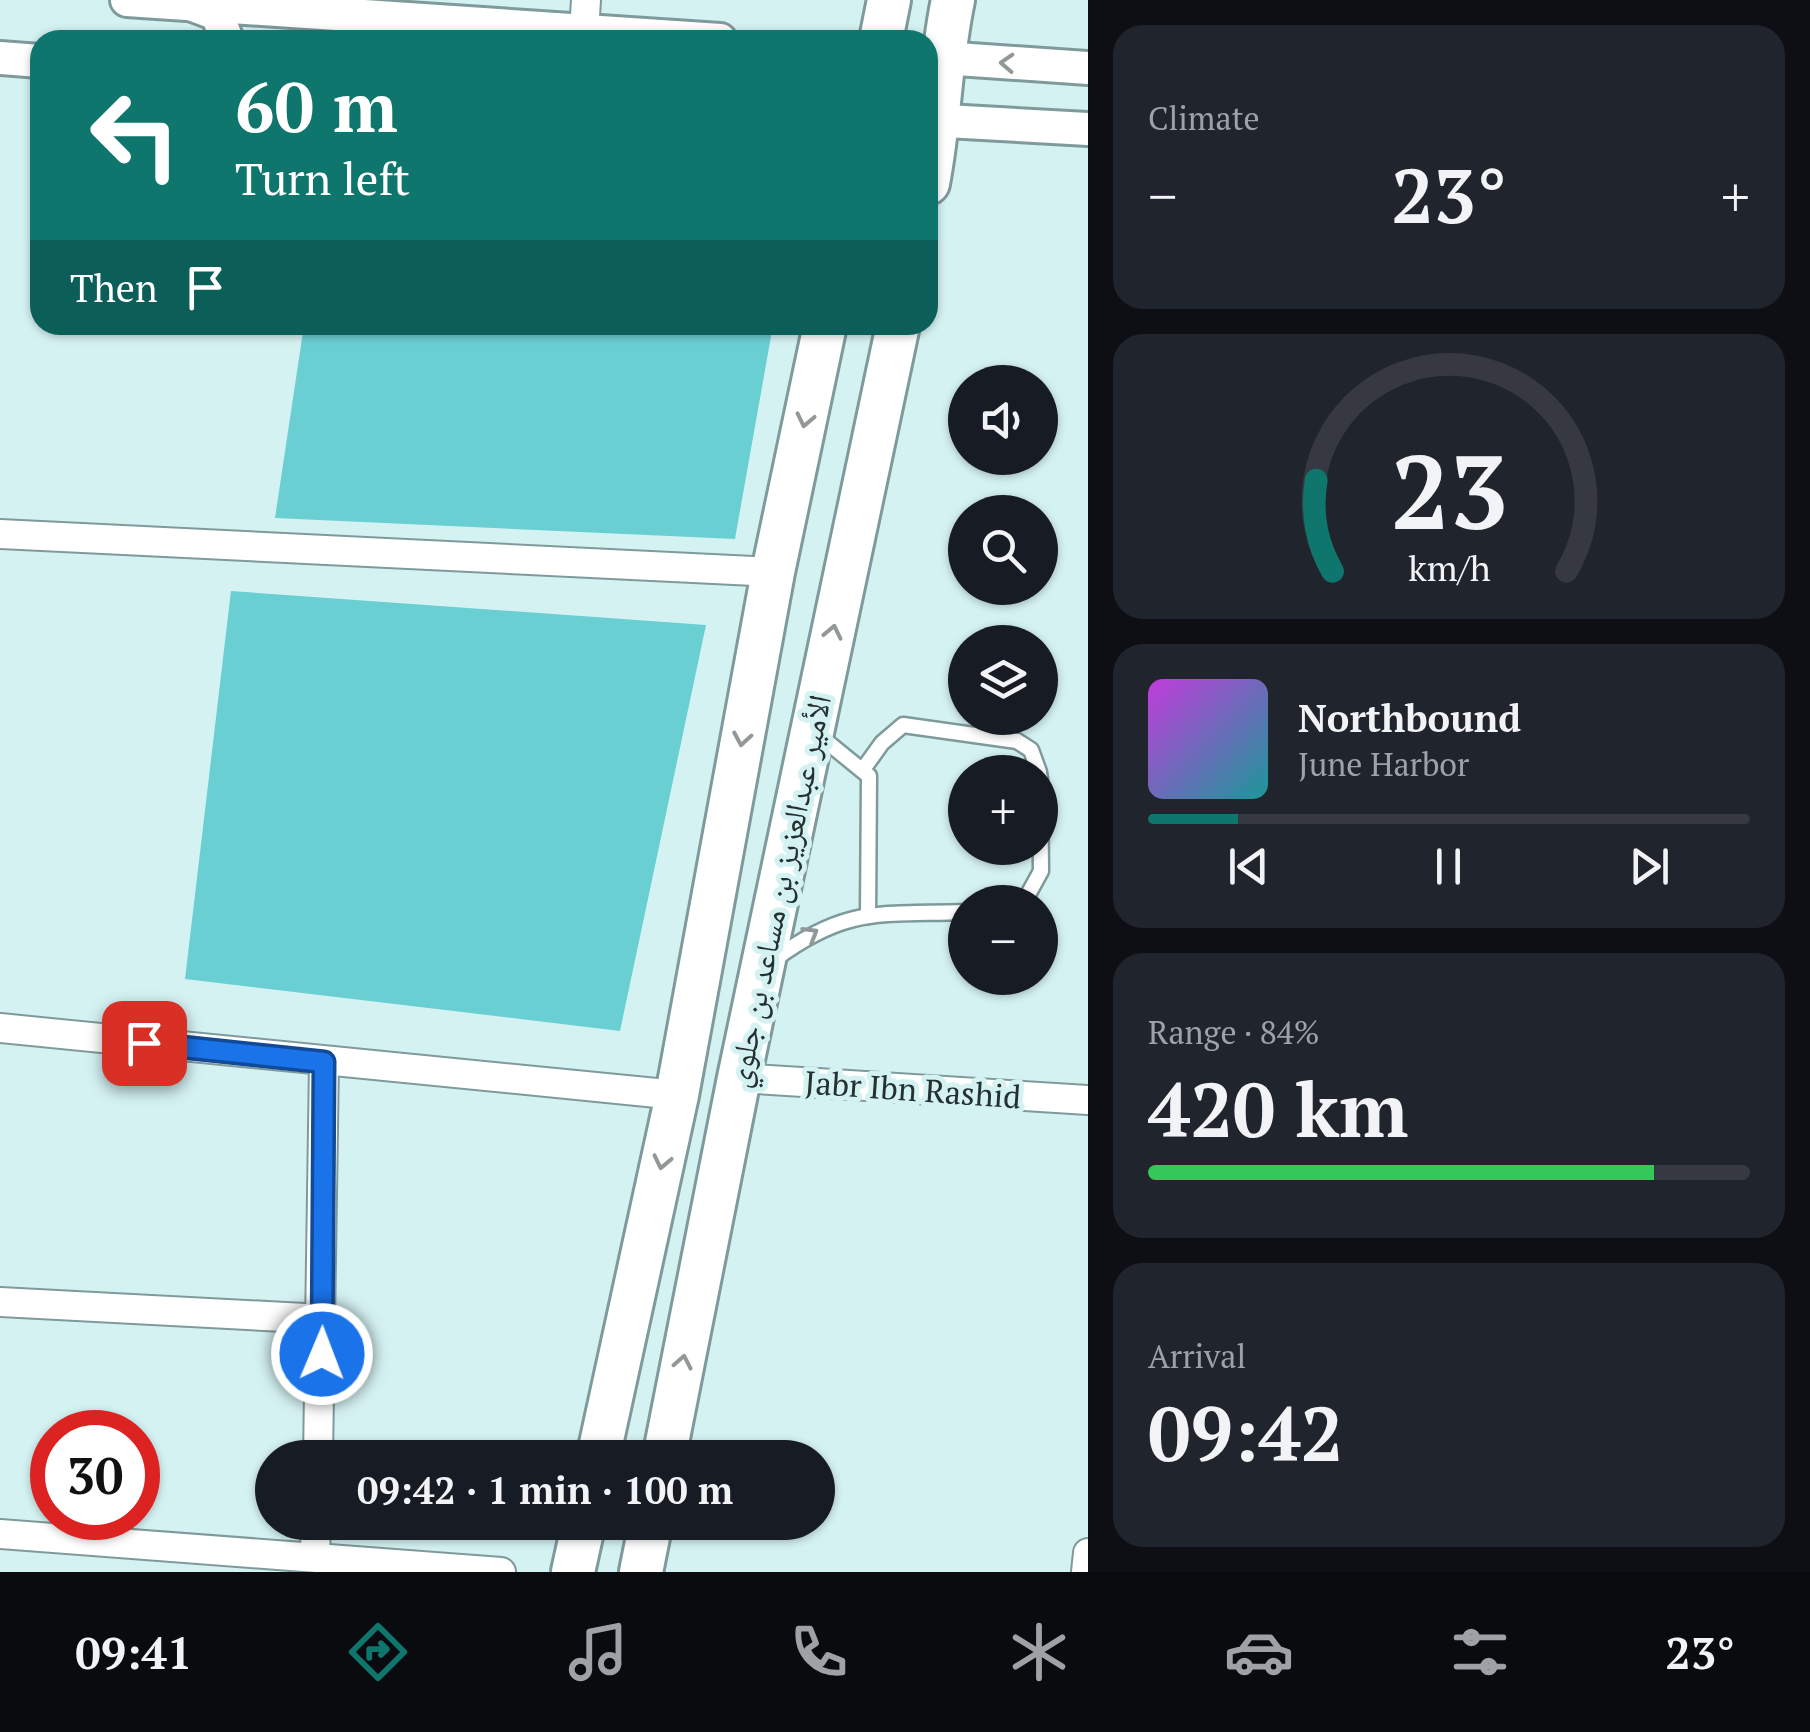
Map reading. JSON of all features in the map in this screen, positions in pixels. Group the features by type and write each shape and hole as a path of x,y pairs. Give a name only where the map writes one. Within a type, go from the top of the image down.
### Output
{"main road":[{"path":"883,30 889,0"},
{"path":"938,45 952,0"},
{"name":"الأمير عبدالعزيز بن مساعد بن جلوي","path":"602,1440 677,1096 773,572 823,335"},
{"name":"الأمير عبدالعزيز بن مساعد بن جلوي","path":"668,1440 738,1078 896,335"},
{"path":"573,1572 580,1540"},
{"path":"641,1572 647,1540"}],"street":[{"path":"126,0 342,15 585,15 666,30"},
{"path":"186,4 217,14 224,30"},
{"path":"316,30 322,21 342,15"},
{"path":"0,58 30,60"},
{"path":"938,58 1088,68"},
{"path":"938,121 1088,129"},
{"path":"0,534 773,572"},
{"path":"0,1028 677,1096"},
{"path":"319,1440 324,1062"},
{"name":"Jabr Ibn Rashid","path":"738,1078 1088,1100"},
{"path":"0,1302 322,1319"},
{"path":"0,1534 500,1572"},
{"path":"315,1540 315,1556"},
{"path":"1086,1572 1088,1553"}],"lane":[{"path":"864,768 882,743 903,725 1017,741 1033,755"},
{"path":"812,730 864,768 870,782 868,916"},
{"path":"762,968 830,923 868,916 948,913"}],"shaded area":[{"path":"302,335 771,335 735,539 275,518"},
{"path":"231,591 706,625 620,1031 185,979"}],"route":[{"path":"144,1043 324,1062 322,1354"}]}
